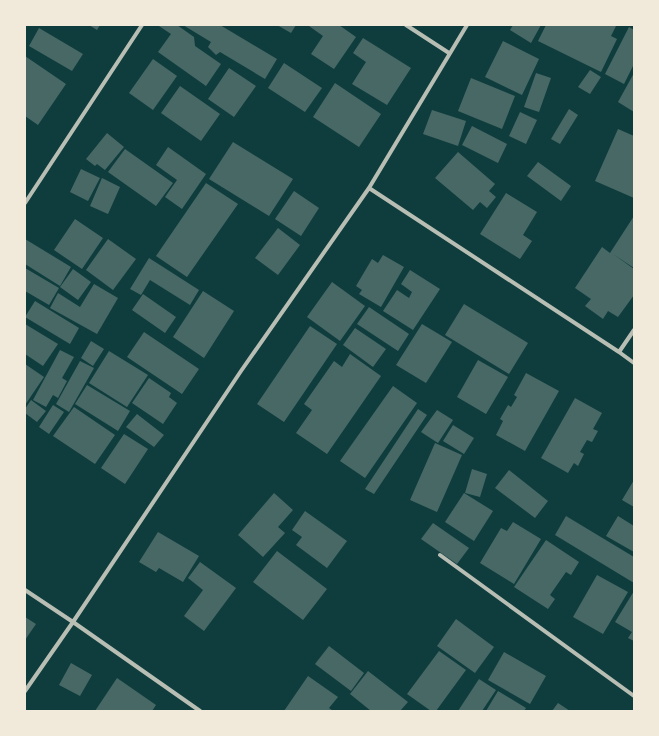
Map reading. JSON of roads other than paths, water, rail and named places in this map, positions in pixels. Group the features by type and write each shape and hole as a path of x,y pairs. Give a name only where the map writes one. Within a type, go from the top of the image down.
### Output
{"street":[{"path":"25,203 142,25"},
{"path":"406,25 449,53"},
{"path":"25,691 241,372 369,188 467,25"},
{"path":"369,188 620,352 634,363"},
{"path":"620,352 634,330"},
{"path":"440,555 634,696"},
{"path":"25,590 200,711"}]}
